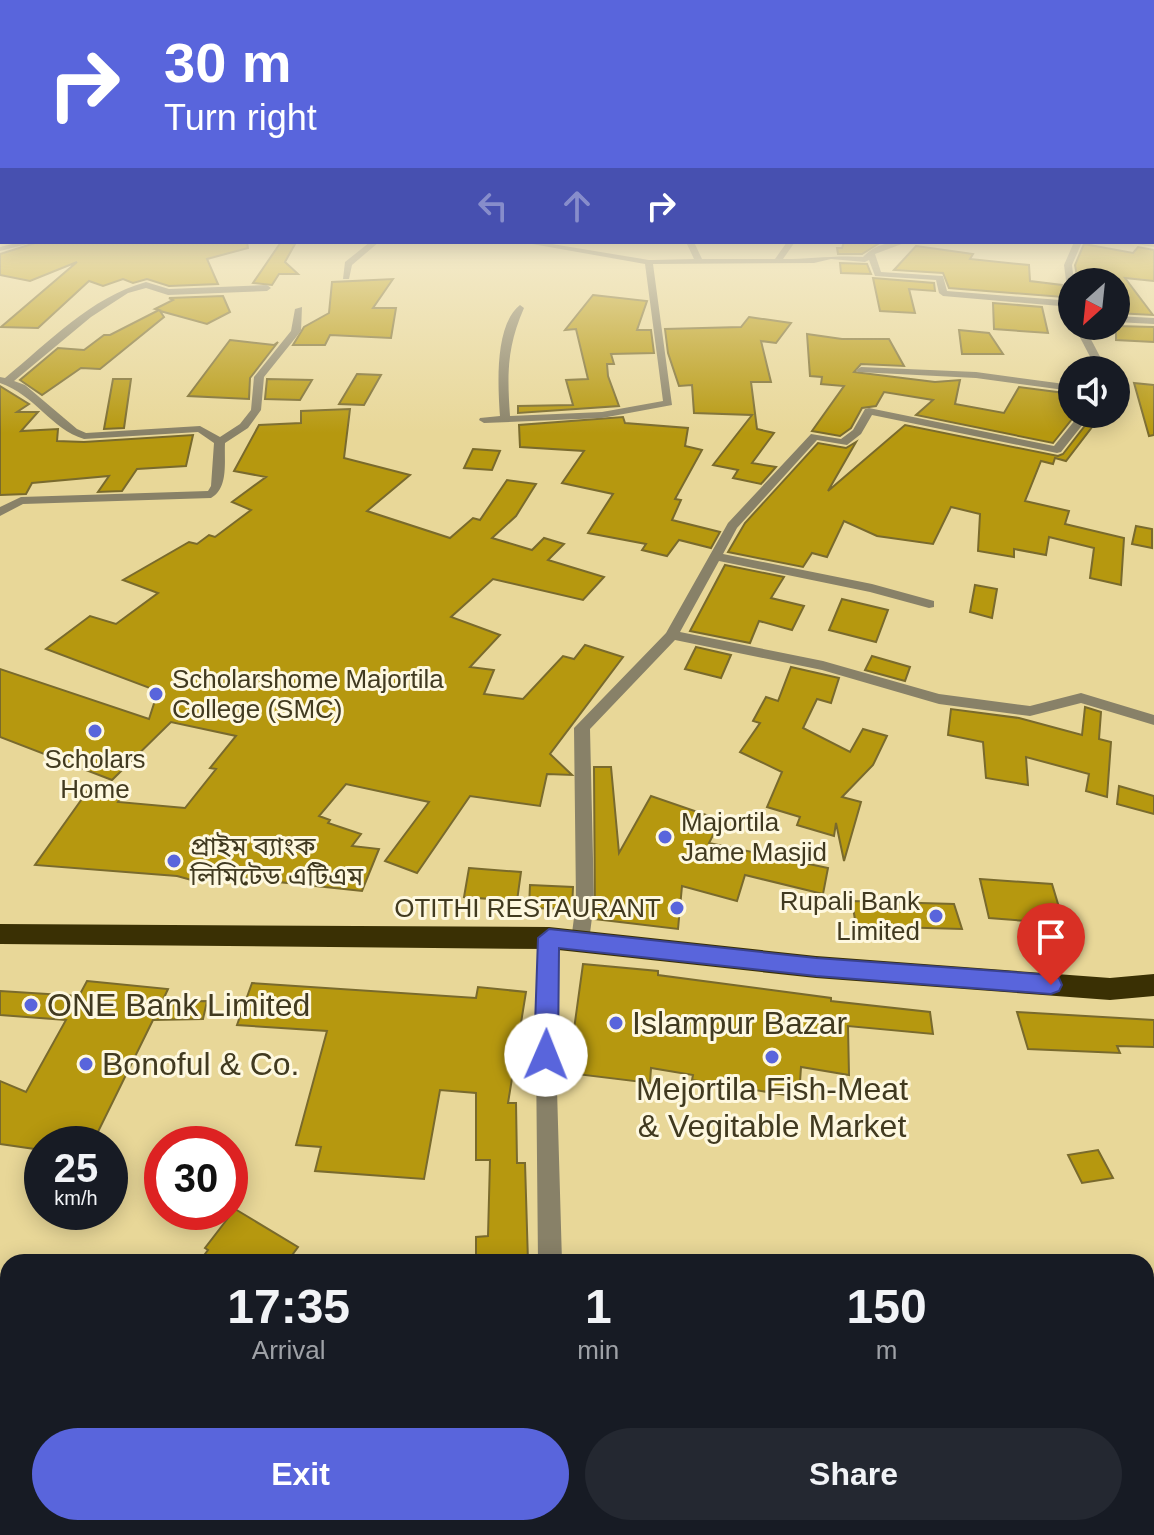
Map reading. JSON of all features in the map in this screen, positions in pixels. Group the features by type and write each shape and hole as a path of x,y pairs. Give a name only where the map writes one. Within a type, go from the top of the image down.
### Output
{"highway":[{"path":"0,934 549,938 847,970 1110,989 1154,985"}],"street":[{"path":"3,381 88,315 130,290"},
{"path":"161,290 227,290"},
{"path":"484,420 602,415 668,403 653,290"},
{"path":"942,290 943,293 1058,303"},
{"path":"505,419 500,364 506,336 520,308"},
{"path":"220,442 244,426 256,410 259,377 296,331 299,309"},
{"path":"1130,320 1154,321"},
{"path":"861,370 976,375 1058,386"},
{"path":"3,381 21,387 73,431 84,436 175,428 200,429 220,442"},
{"path":"580,941 585,902 582,728 672,635 732,526 815,436 843,443 857,432 869,411 1057,450 1075,428"},
{"path":"0,512 21,501 211,494 217,486 220,442"},
{"path":"716,556 872,588 929,604"},
{"path":"672,635 823,666 939,699 1030,711 1081,698 1154,720"},
{"path":"549,938 546,1055 550,1254"}],"building":[{"path":"45,290 80,290 38,328 1,327"},
{"path":"331,290 386,290 373,308 396,308 391,338 330,335 325,345 293,345 304,327 329,313"},
{"path":"875,290 909,290 915,313 880,311"},
{"path":"970,290 1058,290 1058,297"},
{"path":"1130,290 1134,290 1153,315 1130,314"},
{"path":"593,295 647,301 637,330 651,330 654,353 611,354 614,364 607,364 608,376 619,406 518,413 518,406 573,405 566,380 588,379 576,329 565,330"},
{"path":"223,296 230,312 207,324 160,311 164,317 100,369 81,368 42,395 20,380 58,348 84,350 104,335 110,335 159,310 155,309 173,300 169,298"},
{"path":"993,303 1042,307 1048,333 994,329"},
{"path":"749,317 791,323 776,343 761,341 771,382 751,382 757,429 774,433 752,463 776,467 761,484 733,478 738,470 713,465 752,415 694,413 692,385 679,386 668,353 665,329 741,327"},
{"path":"1130,326 1154,327 1154,342 1116,340 1130,340"},
{"path":"959,330 989,333 1003,354 962,354"},
{"path":"807,334 842,339 889,339 904,366 861,364 854,372 935,382 960,380 955,404 1004,413 1019,387 1058,392 1058,428 1065,428 1053,443 916,415 933,400 884,392 876,406 862,408 851,428 840,436 812,431 844,386 821,384 822,377 810,376"},
{"path":"230,340 274,345 278,342 250,378 249,399 188,396"},
{"path":"357,374 381,375 364,405 339,404"},
{"path":"113,379 131,379 124,428 104,429"},
{"path":"267,379 312,380 300,400 265,399"},
{"path":"1134,383 1154,385 1154,435 1149,436"},
{"path":"0,386 29,404 17,412 38,412 21,431 58,429 57,441 84,442 193,435 186,466 137,469 122,491 98,492 109,476 32,483 26,494 0,495"},
{"path":"350,409 344,458 410,475 367,511 450,538 473,518 480,520 507,480 536,484 516,516 492,538 532,550 544,538 564,544 548,560 604,577 583,600 493,579 451,617 500,635 470,667 494,670 484,694 523,699 563,656 574,659 585,645 623,657 550,754 572,775 547,774 540,806 470,796 417,873 385,861 429,802 346,784 319,816 330,820 328,823 361,834 352,846 379,849 362,891 204,874 199,882 177,876 35,865 89,789 123,794 118,802 185,808 216,769 210,768 236,736 171,722 112,780 0,737 0,669 149,719 158,691 46,649 90,616 116,624 158,593 123,580 189,542 197,544 209,535 215,537 251,510 232,502 266,477 234,471 259,425 301,423 301,411"},
{"path":"623,417 625,423 688,428 685,446 702,450 675,499 681,500 672,520 720,532 711,548 679,540 667,556 642,550 646,544 588,533 613,494 562,483 584,451 520,447 519,425"},
{"path":"905,425 1058,456 1083,428 1091,428 1066,461 1055,458 1053,464 1041,461 1025,501 1069,511 1065,524 1124,538 1121,585 1090,578 1094,548 1049,537 1046,555 1014,549 1014,557 978,551 980,514 951,507 933,544 877,536 844,521 827,557 812,553 803,567 728,552 745,523 818,443 846,448 856,442 828,491"},
{"path":"473,449 500,451 492,470 464,468"},
{"path":"1136,526 1152,529 1152,548 1132,544"},
{"path":"725,565 784,577 771,598 804,606 792,630 759,621 750,643 690,631"},
{"path":"975,585 997,589 992,618 970,612"},
{"path":"842,599 888,610 876,642 829,630"},
{"path":"696,647 731,655 721,678 685,669"},
{"path":"872,656 910,667 905,681 865,670"},
{"path":"791,667 839,678 831,703 817,699 803,728 850,752 863,729 887,736 873,765 842,797 861,802 844,861 836,823 834,836 797,825 800,817 767,807 782,772 740,752 760,723 753,721 766,697 778,701"},
{"path":"1085,707 1101,712 1099,739 1111,742 1107,797 1086,791 1089,774 1026,757 1028,785 986,778 983,742 948,735 951,709 1019,718 1082,735"},
{"path":"594,767 611,767 619,853 651,796 721,820 709,843 828,868 823,894 745,875 737,901 682,886 678,929 595,919"},
{"path":"1119,786 1154,796 1154,814 1117,804"},
{"path":"469,868 521,872 517,901 464,897"},
{"path":"980,879 1052,884 1064,924 989,918"},
{"path":"530,885 573,887 572,909 529,908"},
{"path":"852,901 954,904 962,929 856,926"},
{"path":"583,964 658,971 658,975 831,998 831,1001 930,1012 933,1034 848,1026 849,1075 801,1067 799,1097 692,1080 693,1075 651,1068 650,1083 568,1073"},
{"name":"Bonoful & Co.","path":"87,981 168,989 162,1002 207,1001 203,1019 153,1020 101,1126 24,1126 24,1147 0,1144 0,1081 26,1092 66,1020 0,1015 0,991 79,996"},
{"path":"252,983 476,998 478,987 526,992 508,1103 516,1103 517,1163 525,1163 528,1254 476,1254 476,1237 488,1236 490,1160 476,1160 476,1093 440,1090 424,1179 315,1171 321,1147 296,1145 327,1031 237,1025"},
{"path":"1017,1012 1154,1020 1154,1047 1117,1046 1120,1053 1028,1049"},
{"path":"1098,1150 1113,1178 1082,1183 1068,1155"},
{"path":"248,1217 298,1247 293,1254 205,1254 208,1250 205,1248 219,1230 248,1230"}],"place":[{"name":"Scholarshome Majortila College (SMC)","path":"156,694"},
{"name":"Scholars Home","path":"95,731"},
{"name":"Majortila Jame Masjid","path":"665,837"},
{"name":"প্রাইম ব্যাংক লিমিটেড এটিএম","path":"174,861"},
{"name":"OTITHI RESTAURANT","path":"677,908"},
{"name":"Rupali Bank Limited","path":"936,916"},
{"name":"ONE Bank Limited","path":"31,1005"},
{"name":"Islampur Bazar","path":"616,1023"},
{"name":"Mejortila Fish-Meat & Vegitable Market","path":"772,1057"},
{"name":"Bonoful & Co.","path":"86,1064"}],"route":[{"path":"546,1055 549,938 816,967 1051,985"}]}
